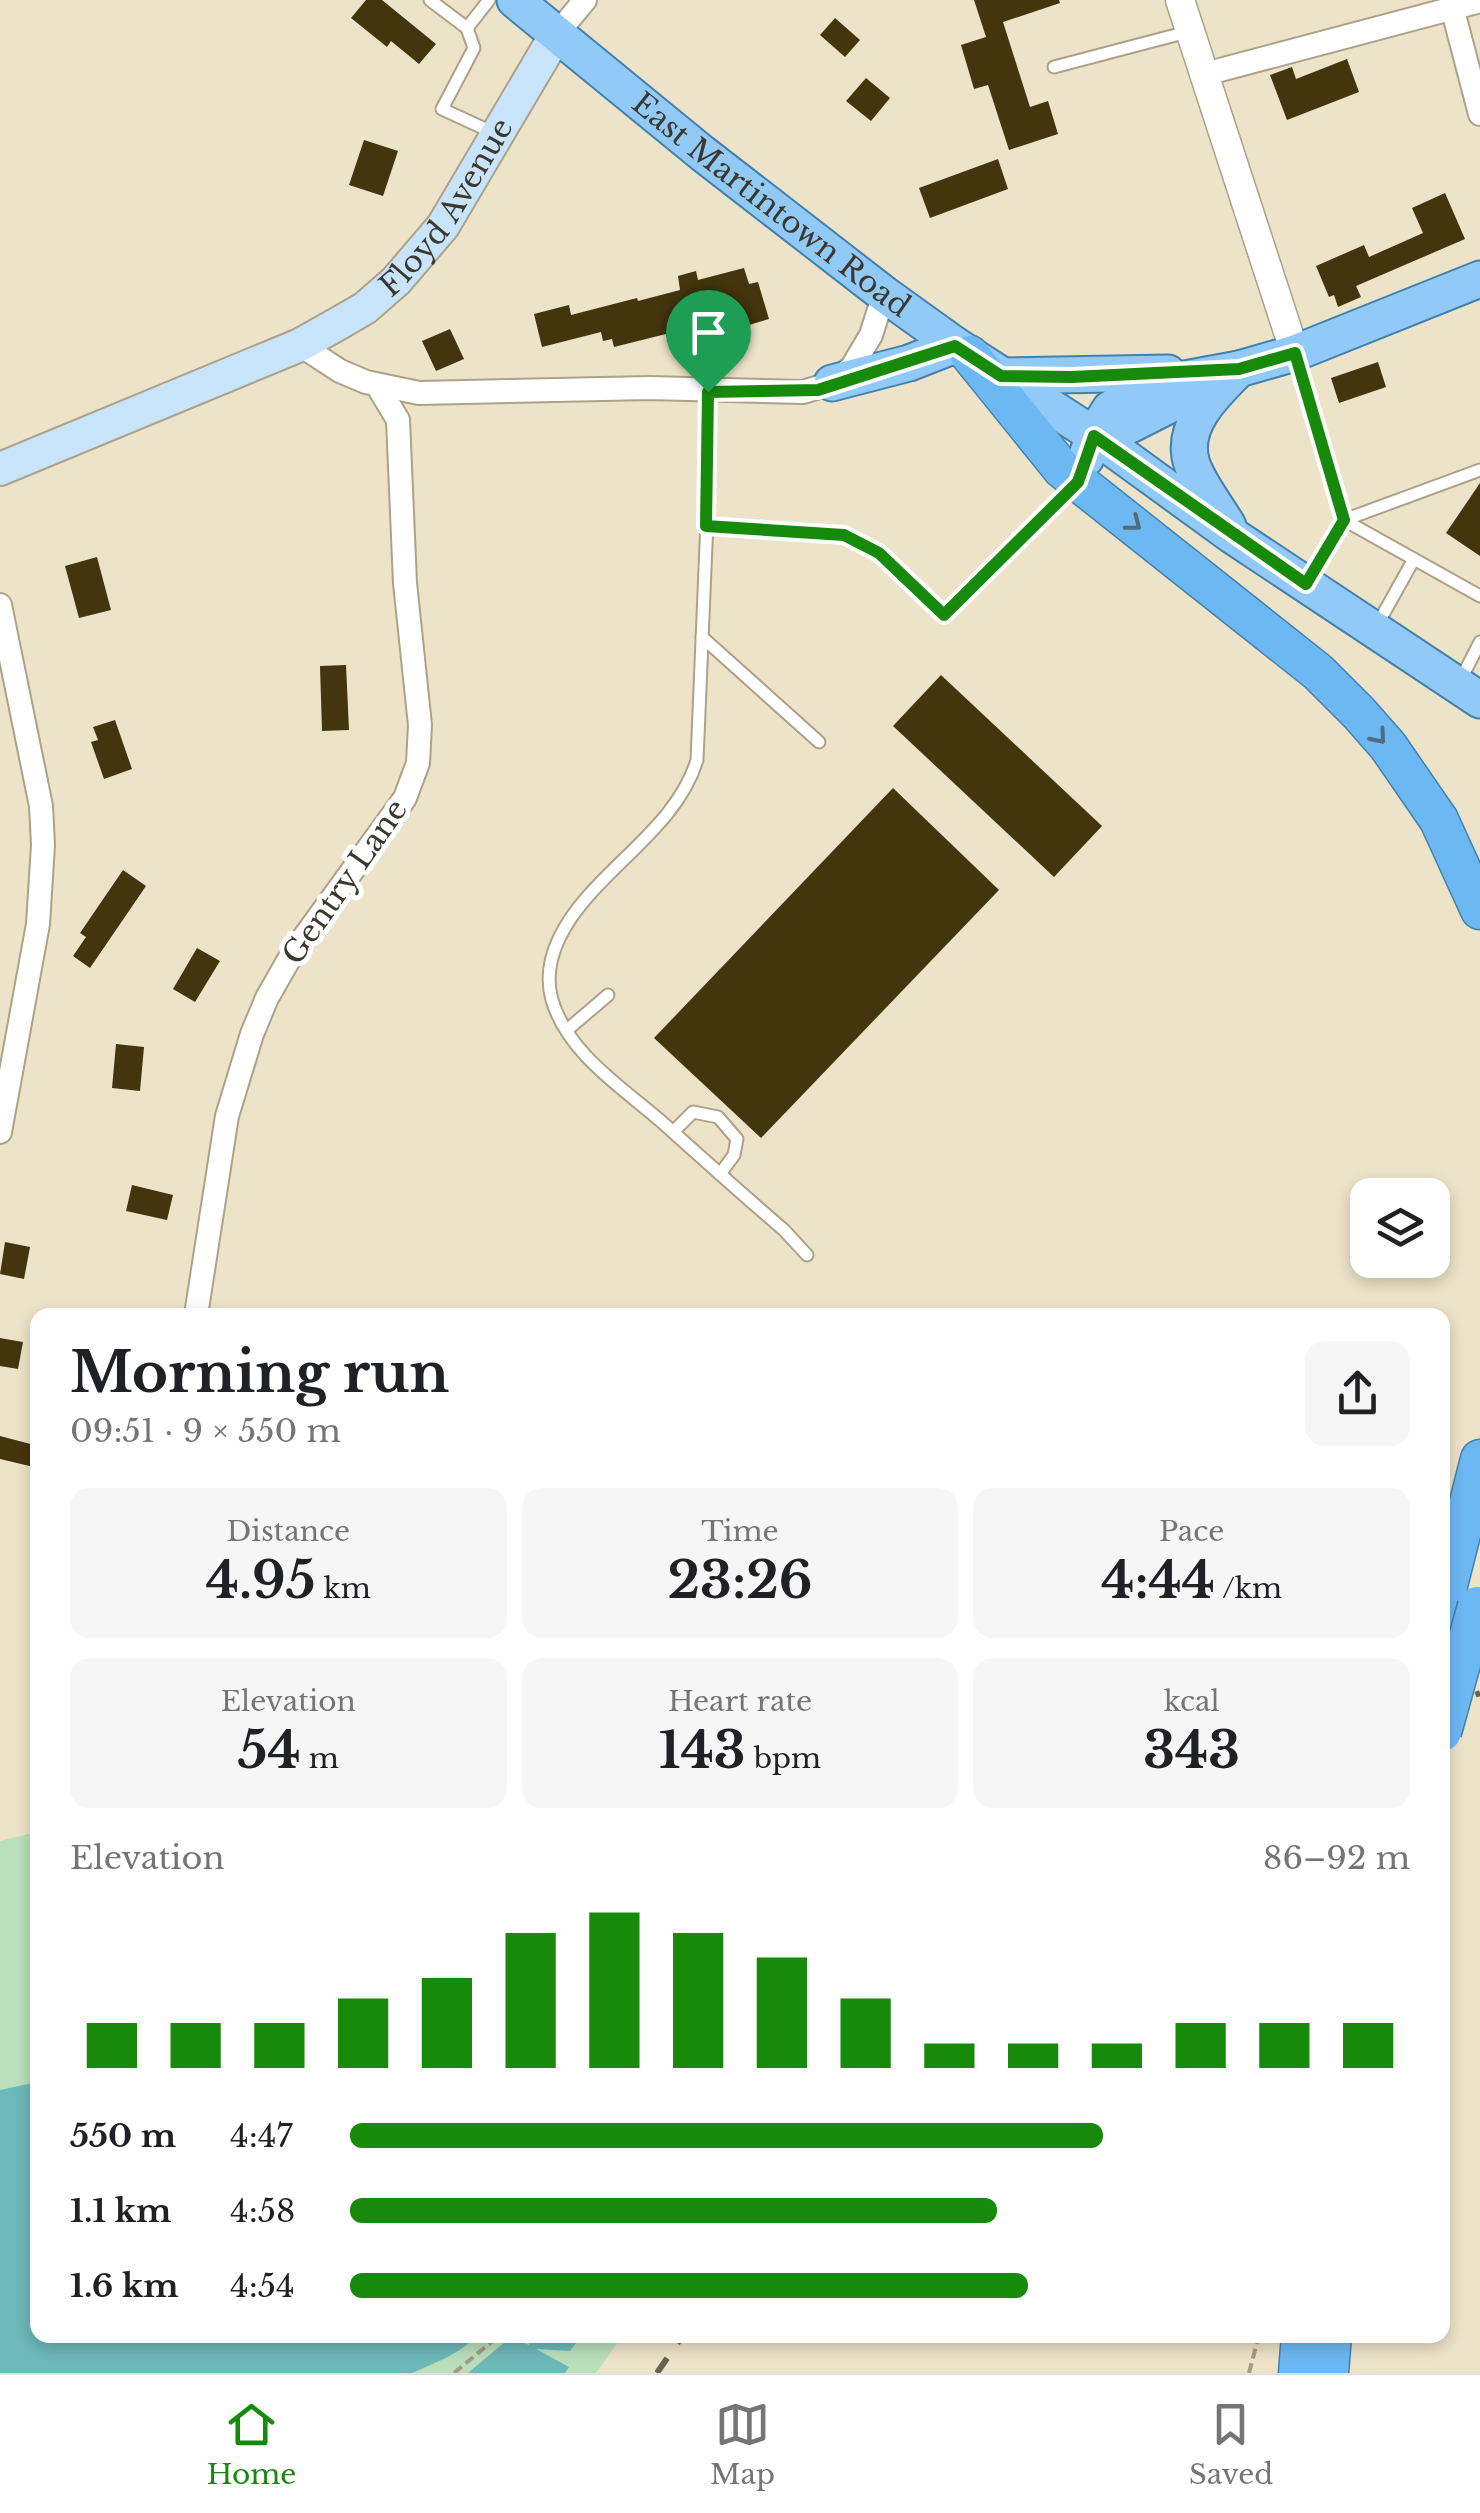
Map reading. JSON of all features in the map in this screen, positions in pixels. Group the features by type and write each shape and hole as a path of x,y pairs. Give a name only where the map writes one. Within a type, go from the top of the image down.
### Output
{"highway":[{"path":"962,350 1062,469 1318,672 1359,712 1406,770 1439,820 1480,910"},
{"path":"1450,1689 1466,1602 1480,1459"},
{"path":"1298,2373 1301,2343"},
{"path":"1329,2373 1331,2343"}],"main road":[{"name":"East Martintown Road","path":"515,0 702,153 884,294 1469,693"},
{"name":"Floyd Avenue","path":"0,469 300,345 365,308 409,268 443,226 556,35"},
{"path":"1078,482 1094,436 1110,409 1152,385 1239,369 1295,353 1480,280"},
{"path":"832,383 962,350"},
{"path":"1001,376 1072,377 1239,369"},
{"path":"1234,536 1190,454 1203,407 1239,369"}],"street":[{"path":"556,35 585,0"},
{"path":"1180,0 1295,353"},
{"path":"1204,74 1480,0"},
{"path":"1452,7 1480,114"},
{"path":"300,345 340,371 392,390 446,395 650,388 803,392 832,383 852,367 871,335 884,294"},
{"name":"Gentry Lane","path":"197,1308 228,1116 252,1034 292,954 404,798 418,763 420,725 405,583 398,420 377,385"},
{"path":"0,605 41,806 43,845 38,924 0,1132"}],"lane":[{"path":"430,0 467,28 474,48 442,108 498,135"},
{"path":"467,28 489,0"},
{"path":"1054,67 1191,32"},
{"path":"1295,353 1344,520 1480,596"},
{"path":"708,392 699,741 692,777 673,809 578,907 553,954 551,990 567,1030 590,1060 807,1255"},
{"path":"1306,584 1344,520 1480,470"},
{"path":"706,526 844,535 879,553 944,615 1078,482"},
{"path":"1374,630 1414,559"},
{"path":"702,637 819,742"},
{"path":"1469,693 1480,642"},
{"path":"567,1030 608,995"},
{"path":"673,1132 693,1112 718,1117 737,1139 734,1155 720,1174"}],"path":[{"path":"454,2373 490,2343"},
{"path":"1250,2373 1257,2343"}],"green space":[{"path":"30,1834 30,2343 617,2343 596,2373 0,2373 0,1841"}],"water":[{"path":"30,2084 30,2343 470,2343 412,2373 0,2373 0,2090"},
{"path":"504,2343 576,2343 570,2351 536,2349 569,2367 565,2373 468,2373"}],"building":[{"path":"366,0 382,0 436,44 419,64 391,41 387,47 351,18"},
{"path":"974,0 1059,0 1060,3 1003,22 1030,107 1048,101 1058,134 1009,150 988,85 974,89 961,45 986,37"},
{"path":"835,18 860,40 845,57 820,35"},
{"path":"1347,59 1359,92 1287,120 1270,75 1292,67 1296,79"},
{"path":"866,78 890,98 871,121 846,101"},
{"path":"364,140 398,151 383,196 349,185"},
{"path":"998,159 1008,189 930,218 919,188"},
{"path":"1445,193 1465,239 1356,286 1361,297 1338,307 1334,295 1329,297 1316,266 1364,245 1369,257 1423,233 1412,208"},
{"path":"744,268 749,284 758,282 769,319 729,331 726,323 667,339 666,334 614,347 612,339 603,341 601,332 542,347 534,314 569,305 571,315 637,298 638,301 680,290 678,276 696,271 698,280"},
{"path":"450,329 464,359 436,371 422,341"},
{"path":"1378,362 1386,387 1339,403 1331,378"},
{"path":"1480,483 1480,556 1446,533"},
{"path":"97,557 111,610 79,618 65,566"},
{"path":"346,665 349,730 322,731 320,666"},
{"path":"941,675 1102,826 1054,877 893,726"},
{"path":"115,720 132,769 104,779 91,742 98,740 93,727"},
{"path":"893,788 999,890 761,1138 654,1038"},
{"path":"123,870 146,886 90,968 73,956 86,937 80,933"},
{"path":"197,948 220,961 195,1002 173,989"},
{"path":"116,1044 144,1047 140,1091 112,1088"},
{"path":"132,1185 173,1195 167,1220 126,1211"},
{"path":"5,1242 30,1247 24,1279 0,1274"},
{"path":"0,1338 23,1342 18,1369 0,1366"},
{"path":"0,1436 30,1444 30,1466 0,1459"}],"railway":[{"path":"1450,1673 1480,1668"},
{"path":"1450,1705 1480,1693"},
{"path":"657,2373 678,2343"}],"route":[{"path":"955,346 1001,376 1072,377 1239,369 1295,353 1344,520 1306,584 1094,436 1078,482 944,615 879,553 844,535 706,526 708,392 818,390 955,346"}]}
